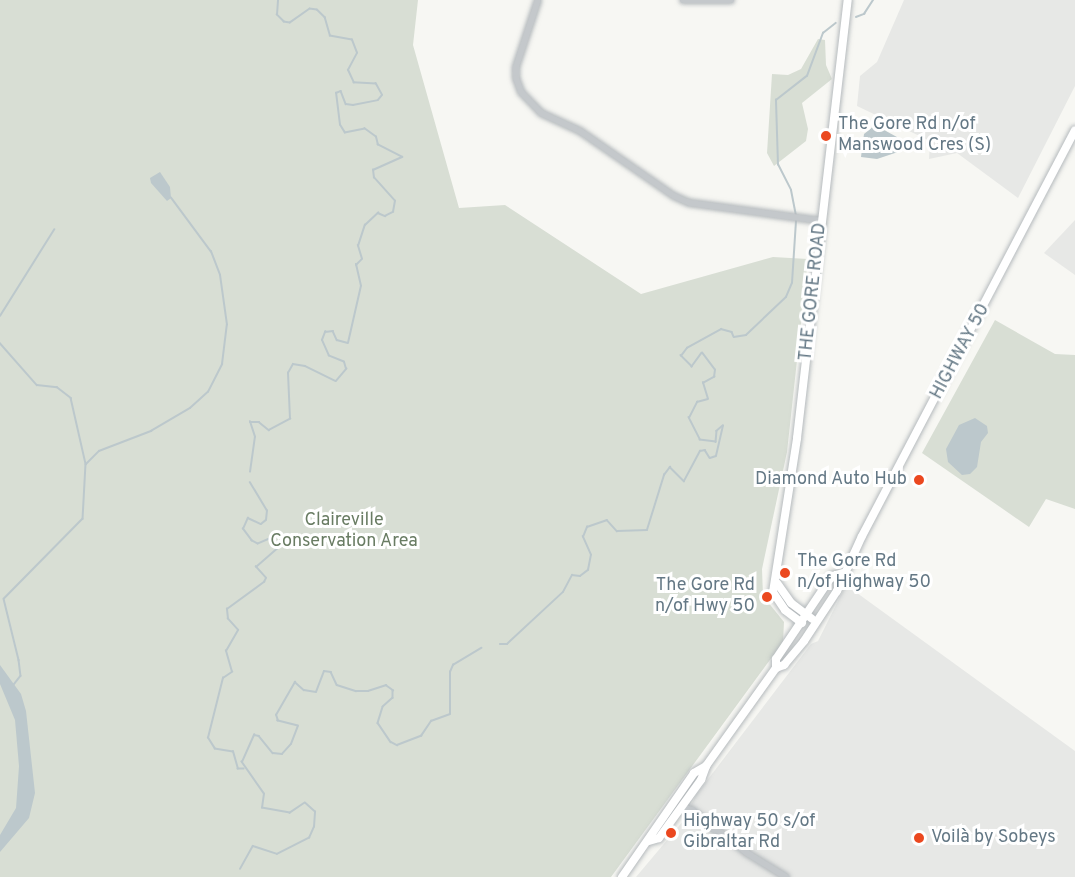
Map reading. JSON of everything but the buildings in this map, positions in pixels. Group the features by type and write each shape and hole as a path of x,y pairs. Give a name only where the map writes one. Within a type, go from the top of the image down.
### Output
{"main road":[{"name":"THE GORE ROAD","path":"817,623 805,619 777,583 848,0"},
{"name":"HIGHWAY 50","path":"622,877 678,804 694,773 706,766 776,668 784,665 817,623 1075,130"},
{"name":"HIGHWAY 50","path":"776,668 776,659 832,576 843,573"}],"street":[{"path":"538,0 516,67 521,92 530,104 599,144 674,196 690,203 821,221"},
{"path":"683,0 731,0"},
{"path":"678,804 692,810 716,830 786,877"}],"shaded area":[{"path":"904,0 1075,0 1075,86 1018,198 957,153 929,159 930,141 857,106 860,76 877,62"},
{"path":"875,125 906,142 907,149 877,159 861,157 864,134"},
{"path":"160,172 170,187 171,198 167,201 151,183 150,178"},
{"path":"1075,220 1075,275 1044,253"},
{"path":"975,418 987,426 988,433 981,442 977,467 970,474 962,475 948,462 946,449 959,425"},
{"path":"846,585 1075,751 1075,877 636,877 684,820 696,795 811,644 818,641"},
{"path":"0,665 21,694 26,711 35,793 29,818 0,852 0,835 16,808 19,766 15,720 0,684"}],"green space":[{"name":"Claireville Conservation Area","path":"0,0 418,0 413,45 459,208 505,205 641,294 773,257 808,259 787,452 762,569 763,596 784,622 783,642 611,877 0,877"},
{"path":"818,39 825,40 826,65 832,79 802,103 808,129 806,141 774,166 767,153 772,74 788,75 801,69"},
{"path":"995,320 1055,354 1075,355 1075,509 1046,499 1029,527 922,453"}],"waterway":[{"path":"250,472 255,437 250,422 259,422 269,430 290,419 288,373 293,364 305,366 336,381 346,369 344,362 329,356 322,340 325,332 333,331 337,340 348,343 361,286 356,265 362,259 358,246 365,225 378,213 385,216 393,212 395,201 374,178 373,170 402,157 378,145 376,137 365,129 345,133 340,125 336,93 341,91 346,104 353,105 378,100 382,95 376,84 354,83 348,70 357,53 352,40 330,36 325,18 317,10 310,9 290,23 284,22 277,15 278,0"},
{"path":"856,17 864,14 873,0"},
{"path":"796,216 791,190 778,165 776,100 807,76 823,33 836,23"},
{"path":"86,464 99,451 151,431 190,408 208,392 222,364 227,325 220,275 211,252 171,198"},
{"path":"500,644 507,644 563,592 572,575 580,576 588,570 591,555 583,537 587,527 607,520 617,531 647,530 664,475 670,467 684,481 700,451 705,450 710,458 716,456 723,426 717,431 716,442 700,440 689,418 697,402 708,399 703,383 714,377 715,370 702,353 692,367 681,356 687,348 721,329 732,332 734,337 746,335 786,297 792,283 796,221"},
{"path":"0,316 54,230"},
{"path":"0,343 37,385 57,387 71,398 86,464 83,519 4,599 21,676 14,685"},
{"path":"244,769 238,769 233,752 215,749 208,738 223,678 232,672 226,651 238,630 228,619 227,609 264,582 266,578 256,567 277,549 272,538 258,544 252,541 243,529 248,518 261,524 266,520 267,511 250,483"},
{"path":"240,869 253,846 277,854 309,838 314,827 315,812 305,803 290,813 262,808 264,794 242,762 254,735 259,736 273,753 282,754 291,744 298,726 278,721 276,715 295,682 304,690 316,692 324,671 331,672 337,685 356,691 368,691 386,685 393,690 393,698 383,707 378,723 391,742 397,745 421,736 431,721 450,714 450,672 453,665 481,648"}],"place":[{"name":"The Gore Rd n/of Manswood Cres (S)","path":"826,136"},
{"name":"Diamond Auto Hub","path":"919,480"},
{"name":"The Gore Rd n/of Highway 50","path":"785,573"},
{"name":"The Gore Rd n/of Hwy 50","path":"767,597"},
{"name":"Highway 50 s/of Gibraltar Rd","path":"671,833"},
{"name":"Voilà by Sobeys","path":"919,838"}]}
